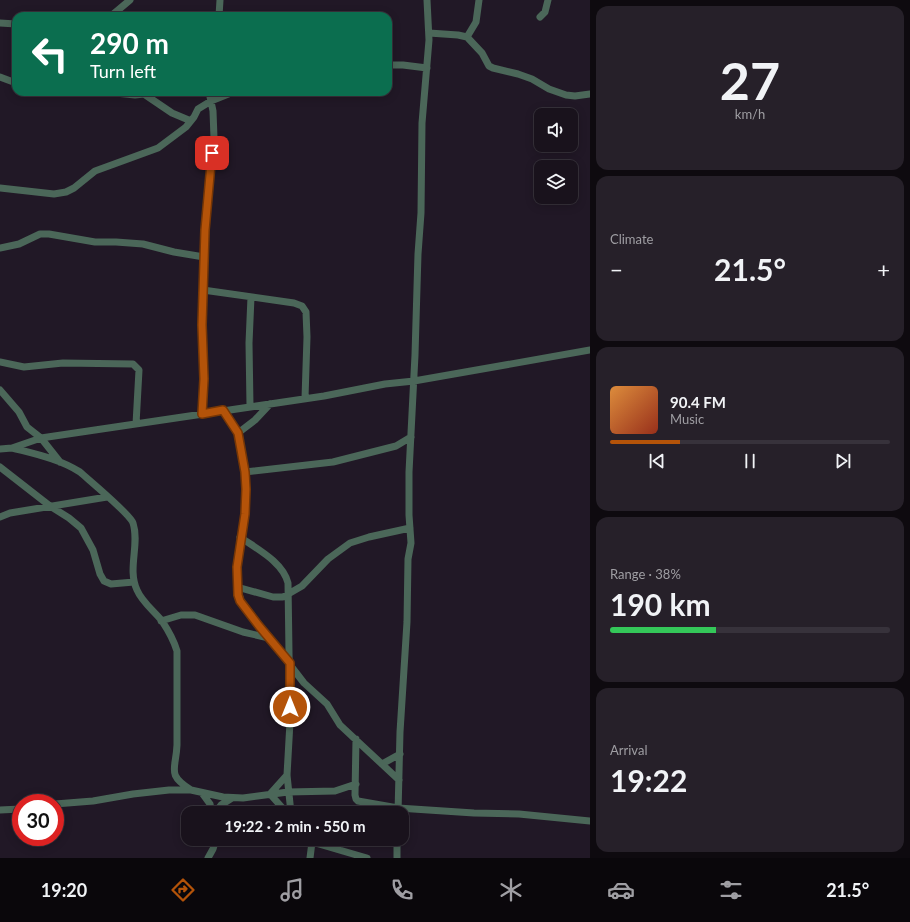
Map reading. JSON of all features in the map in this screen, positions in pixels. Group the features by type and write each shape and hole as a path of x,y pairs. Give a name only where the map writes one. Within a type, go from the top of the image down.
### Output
{"street":[{"path":"116,12 130,0"},
{"path":"219,12 220,0"},
{"path":"398,806 408,559 411,543 409,515 411,437 417,268 421,213 422,123 429,33 427,0"},
{"path":"467,37 476,22 479,0"},
{"path":"540,17 545,12 548,0"},
{"path":"0,23 12,24"},
{"path":"429,33 467,37 482,53 489,66 493,68 532,79 549,89 566,95 580,96 590,94"},
{"path":"392,65 427,68"},
{"path":"0,77 12,82"},
{"path":"147,96 172,113 191,121"},
{"path":"202,414 204,379 202,332 205,230 214,138 213,111 210,96"},
{"path":"0,188 54,194 66,192 74,188 95,171 158,148 186,127 198,109 211,101 224,96"},
{"path":"0,248 18,244 40,234 49,234 95,242 143,244 174,252 204,257"},
{"path":"203,290 294,303 302,306 306,312 307,337 305,398"},
{"path":"250,406 249,343 251,297"},
{"path":"0,449 12,448 41,438 346,392 385,384 414,381 590,350"},
{"path":"0,362 24,367 63,363 133,364 139,370 136,424"},
{"path":"0,390 19,412 27,427 41,438 60,462"},
{"path":"238,433 255,420 270,404"},
{"path":"223,410 238,433 245,472 245,514 240,538 237,567 237,587 240,601 290,663 304,683 327,704 340,725 399,780"},
{"path":"245,472 333,462 396,446 411,437"},
{"path":"12,448 60,462 80,472 131,518 134,531 134,582 137,591 161,621 174,642 177,651 177,745 174,770 175,776 178,780 191,790"},
{"path":"0,467 81,528 93,550 100,574 104,581 111,584 134,582"},
{"path":"0,517 10,513 106,496"},
{"path":"237,587 273,597 287,595 302,586 328,559 350,544 369,537 410,528"},
{"path":"240,538 266,555 283,572 288,583 290,722 287,775 290,806"},
{"path":"161,621 181,615 194,615 243,632 269,638"},
{"path":"356,739 356,799 358,801 384,806"},
{"path":"382,764 400,754"},
{"path":"270,794 287,775"},
{"path":"64,803 93,801 169,790 191,790 232,798 288,792 335,791 356,784"},
{"path":"202,793 211,806"},
{"path":"270,794 281,806"},
{"path":"220,806 232,798"},
{"path":"0,810 12,809"},
{"path":"409,811 519,814 590,821"},
{"path":"208,858 214,846"},
{"path":"310,846 310,858"},
{"path":"329,846 367,858"},
{"path":"397,846 397,858"}],"route":[{"path":"212,153 205,230 202,325 204,379 202,414 223,410 238,433 245,472 246,489 245,514 240,538 237,567 238,595 240,601 259,626 290,663 290,707"}]}
